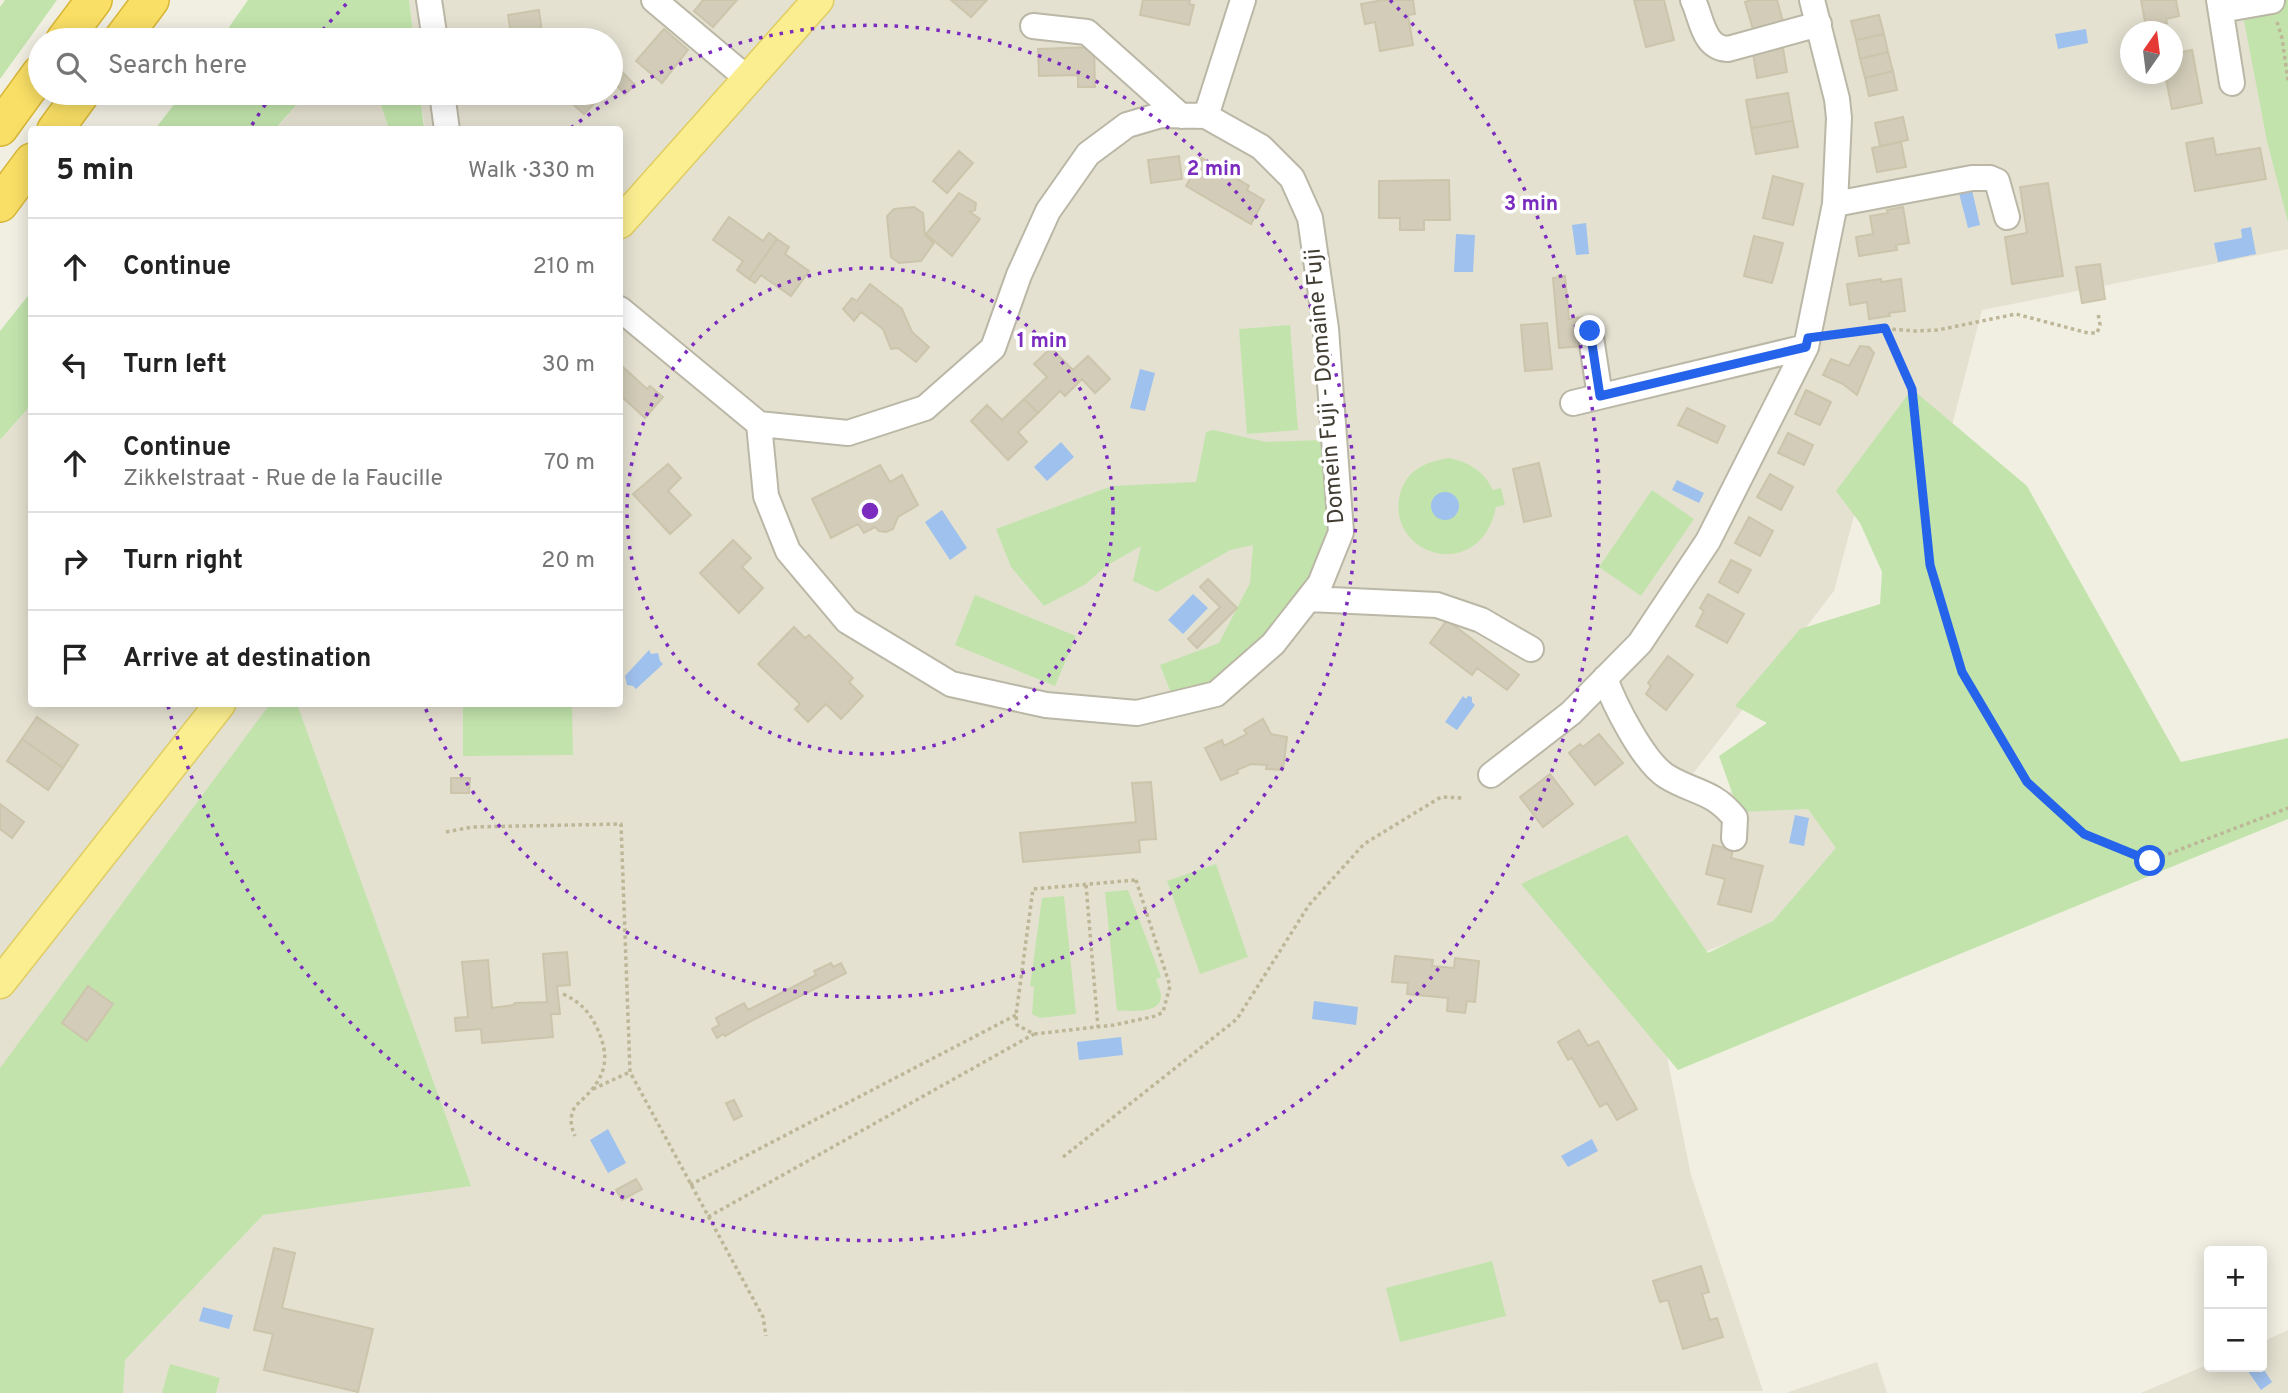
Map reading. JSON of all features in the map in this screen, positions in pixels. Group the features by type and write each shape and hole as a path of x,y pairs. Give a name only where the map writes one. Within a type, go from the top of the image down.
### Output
{"highway":[{"path":"73,28 94,0"},
{"path":"130,28 151,0"},
{"path":"0,128 28,90"},
{"path":"58,126 73,105"},
{"path":"0,204 28,166"}],"main road":[{"path":"623,220 818,0"},
{"path":"0,983 218,707"}],"street":[{"path":"429,0 433,28"},
{"path":"654,0 748,79"},
{"path":"1206,116 1244,0"},
{"path":"1693,0 1709,41 1719,48 1728,49 1819,24"},
{"path":"1491,775 1571,713 1640,643 1708,541 1807,343 1835,204 1838,108 1812,0"},
{"path":"2232,83 2220,5 2274,9"},
{"path":"1033,26 1087,32 1181,116"},
{"path":"444,105 446,126"},
{"name":"Domein Fuji - Domaine Fuji","path":"1161,115 1206,116 1261,147 1292,178 1310,218 1326,329 1340,533 1320,584 1273,644 1216,694 1203,698 1138,713 1046,705 951,684 848,621 788,551 766,496 759,424 848,433 925,408 993,348 1018,275 1048,211 1088,154 1127,125 1161,115"},
{"path":"1835,204 1972,178 1990,178 1997,181 2007,218"},
{"path":"623,311 759,424"},
{"path":"1590,331 1600,396"},
{"path":"1573,403 1807,343"},
{"path":"1309,599 1437,605 1481,620 1531,649"},
{"path":"1605,678 1610,694 1631,732 1657,768 1667,776 1712,796 1726,807 1735,818 1734,838"}],"path":[{"path":"2274,9 2282,38 2288,81"},
{"path":"1807,343 1885,328 1938,330 2016,314 2097,333 2100,325 2098,313"},
{"path":"1885,328 1912,389 1930,565 1962,672 2027,782 2084,834 2150,861 2288,808"},
{"path":"1063,1157 1237,1018 1309,905 1364,844 1441,797 1464,798"},
{"path":"446,832 472,827 621,824 630,1072 763,1317 766,1336"},
{"path":"708,1217 1034,1034 1098,1027 1156,1016 1163,1012 1171,986 1136,880 1034,889 1016,1015 1017,1025 1034,1034"},
{"path":"1086,885 1098,1027"},
{"path":"564,994 590,1013 604,1048 606,1062 591,1090 572,1112 571,1125 575,1136"},
{"path":"690,1185 1016,1015"},
{"path":"591,1090 630,1072"}],"shaded area":[{"path":"409,0 2288,0 2288,249 1982,310 1949,437 1855,512 1834,591 1692,775 1718,789 1738,794 1991,836 1643,977 1657,1007 1691,1175 1763,1391 0,1393 0,440 28,408 28,707 623,707 623,126 425,126 422,105 623,105 623,28 412,28"},
{"path":"297,105 381,105 388,126 278,126"},
{"path":"2288,1330 2288,1393 2141,1393 2204,1366 2204,1372 2267,1372 2267,1340"},
{"path":"1877,1362 1887,1393 1786,1393"}],"green space":[{"path":"5,0 57,0 37,28 28,28 28,40 0,79 0,7"},
{"path":"248,0 409,0 412,28 228,28"},
{"path":"2240,0 2288,0 2288,222 2267,141"},
{"path":"174,105 296,105 278,126 157,126"},
{"path":"381,105 421,105 424,126 388,126"},
{"path":"28,296 28,408 0,440 0,331"},
{"path":"1290,325 1298,430 1247,434 1239,329"},
{"path":"1912,389 2027,486 2181,762 2288,738 2288,819 1678,1070 1521,884 1627,835 1708,953 1773,921 1836,848 1808,809 1739,812 1719,756 1767,723 1735,706 1800,629 1880,604 1882,572 1860,523 1836,491"},
{"path":"1213,430 1266,442 1323,440 1334,533 1311,588 1246,654 1200,689 1171,693 1160,665 1219,643 1250,583 1253,545 1230,550 1157,592 1133,581 1141,546 1106,566 1086,584 1044,606 1011,567 996,529 1112,486 1196,482 1206,432"},
{"path":"1449,458 1475,468 1493,490 1501,488 1505,505 1496,507 1487,531 1472,547 1455,554 1436,553 1420,546 1406,533 1399,516 1400,494 1407,478 1418,468"},
{"path":"1652,490 1694,519 1641,596 1599,567"},
{"path":"975,595 1076,636 1055,686 955,645"},
{"path":"268,707 298,707 471,1186 263,1215 125,1360 123,1393 0,1393 0,1068"},
{"path":"463,707 572,707 573,755 463,756"},
{"path":"1216,864 1248,957 1200,974 1167,881"},
{"path":"1128,890 1161,977 1156,979 1161,996 1160,1002 1150,1009 1117,1011 1105,892"},
{"path":"1064,896 1076,1014 1040,1018 1032,1014 1034,987 1030,986 1042,898"},
{"path":"1492,1261 1506,1316 1400,1342 1386,1288"},
{"path":"170,1364 220,1378 216,1393 162,1393"}],"water":[{"path":"2086,29 2088,43 2058,49 2055,34"},
{"path":"1972,190 1980,225 1968,228 1959,193"},
{"path":"1586,223 1589,254 1576,255 1572,225"},
{"path":"2251,227 2256,254 2218,262 2214,243 2242,238 2241,229"},
{"path":"1456,234 1475,235 1473,272 1454,272"},
{"path":"1140,369 1155,373 1145,411 1130,408"},
{"path":"1061,442 1074,457 1047,481 1034,467"},
{"path":"1677,480 1704,493 1699,503 1672,490"},
{"path":"1445,492 1455,496 1459,506 1455,516 1445,520 1435,516 1431,506 1435,496"},
{"path":"942,510 967,548 950,560 925,522"},
{"path":"1193,594 1208,608 1183,634 1168,620"},
{"path":"649,650 651,654 658,653 663,664 636,689 627,685 625,676"},
{"path":"1463,696 1466,699 1468,696 1472,697 1475,705 1457,730 1445,722"},
{"path":"1795,815 1809,818 1804,846 1789,843"},
{"path":"1314,1001 1358,1007 1356,1025 1312,1019"},
{"path":"1121,1037 1123,1055 1079,1060 1077,1042"},
{"path":"608,1129 626,1163 608,1173 590,1140"},
{"path":"1592,1139 1598,1151 1568,1167 1561,1156"},
{"path":"203,1307 233,1315 229,1329 199,1321"},
{"path":"2248,1372 2265,1372 2272,1382 2261,1390"}],"building":[{"path":"703,0 737,0 713,27 694,11"},
{"path":"951,0 987,0 971,17"},
{"path":"1143,0 1190,0 1189,4 1194,5 1189,25 1140,15"},
{"path":"1383,0 1413,0 1415,14 1408,15 1413,45 1380,51 1375,22 1365,24 1361,4"},
{"path":"1634,0 1664,0 1674,40 1646,47"},
{"path":"1777,0 1784,25 1754,33 1745,2"},
{"path":"2141,0 2176,0 2179,16 2166,21 2145,21"},
{"path":"539,10 541,28 510,28 508,15"},
{"path":"1879,15 1884,34 1856,40 1851,21"},
{"path":"664,29 688,50 662,83 636,61"},
{"path":"1884,34 1888,52 1860,59 1856,40"},
{"path":"1094,47 1095,87 1078,87 1078,75 1039,76 1038,49"},
{"path":"1783,48 1787,72 1757,78 1753,53"},
{"path":"2192,50 2202,103 2172,109 2167,84 2183,84 2183,52"},
{"path":"1888,52 1893,71 1865,78 1860,59"},
{"path":"1893,71 1897,90 1869,96 1865,78"},
{"path":"623,73 635,85 625,94 623,92"},
{"path":"1788,93 1793,121 1751,128 1746,100"},
{"path":"574,105 593,105 584,114"},
{"path":"1903,117 1908,140 1880,146 1875,123"},
{"path":"1793,121 1798,147 1756,154 1751,128"},
{"path":"2213,138 2216,155 2260,148 2266,179 2195,191 2186,143"},
{"path":"1901,142 1906,167 1877,172 1872,148"},
{"path":"959,151 973,163 947,193 933,181"},
{"path":"1179,156 1182,179 1151,183 1148,160"},
{"path":"1202,158 1249,186 1247,190 1264,200 1251,224 1186,186"},
{"path":"1773,176 1803,184 1793,225 1763,218"},
{"path":"1449,180 1450,220 1424,220 1424,230 1400,230 1400,218 1379,218 1379,181"},
{"path":"2048,183 2063,276 2012,284 2005,237 2027,233 2020,187"},
{"path":"959,193 976,203 975,210 970,212 980,219 952,256 926,234"},
{"path":"914,207 923,213 925,235 934,243 921,261 899,263 891,257 887,216 894,209"},
{"path":"1903,207 1909,243 1896,245 1897,250 1859,256 1856,237 1873,234 1870,216"},
{"path":"729,217 763,241 769,233 777,239 749,279 737,270 743,261 713,240"},
{"path":"1754,236 1783,243 1772,283 1744,276"},
{"path":"777,239 789,247 785,254 809,271 791,296 761,275 755,283 749,279"},
{"path":"2100,264 2105,299 2082,303 2076,267"},
{"path":"1565,276 1569,319 1583,317 1585,346 1559,348 1553,278"},
{"path":"1881,279 1881,282 1901,279 1905,311 1869,319 1867,302 1850,305 1847,284"},
{"path":"870,284 902,309 912,332 929,347 916,362 898,348 891,349 883,329 861,312 854,321 843,309 852,298 857,301"},
{"path":"1547,323 1552,369 1525,371 1521,325"},
{"path":"1860,346 1869,347 1874,353 1857,395 1843,384 1823,375 1831,359 1849,366"},
{"path":"1051,348 1073,370 1088,356 1110,379 1095,393 1082,379 1065,396 1060,391 1038,413 1024,399 1047,377 1034,364"},
{"path":"623,367 647,389 650,386 663,397 645,418 623,398"},
{"path":"1806,390 1831,402 1820,425 1795,414"},
{"path":"1024,399 1038,413 1018,432 1027,442 1008,460 971,421 987,405 1002,420"},
{"path":"1687,408 1725,426 1717,443 1678,425"},
{"path":"1788,433 1813,445 1804,465 1778,453"},
{"path":"1539,463 1551,516 1524,522 1513,469"},
{"path":"668,464 681,478 668,491 691,515 670,534 633,494"},
{"path":"880,465 890,482 902,475 918,505 898,517 893,529 886,532 875,527 864,533 858,524 831,538 812,499"},
{"path":"1770,474 1793,487 1781,510 1757,497"},
{"path":"1749,517 1773,531 1760,556 1735,543"},
{"path":"733,540 751,558 742,567 763,588 739,613 700,573"},
{"path":"1731,560 1751,570 1738,593 1719,582"},
{"path":"1208,579 1237,608 1197,648 1188,639 1220,607 1200,587"},
{"path":"1708,594 1744,614 1727,643 1696,626 1704,611 1700,608"},
{"path":"1447,620 1519,675 1507,690 1477,668 1472,675 1430,643"},
{"path":"794,627 805,638 809,635 853,678 849,682 863,696 841,719 826,704 808,722 795,709 800,704 758,664"},
{"path":"1668,656 1693,675 1666,710 1646,694 1651,686 1648,683"},
{"path":"37,717 78,745 63,768 22,739"},
{"path":"1263,719 1271,734 1287,737 1283,770 1266,769 1267,765 1251,764 1221,780 1205,748 1222,740 1224,746 1247,734 1244,730"},
{"path":"1599,734 1623,763 1595,785 1569,753 1580,744 1583,747"},
{"path":"22,739 63,768 48,790 7,761"},
{"path":"1550,774 1573,804 1543,827 1520,797"},
{"path":"451,778 470,778 469,793 451,793"},
{"path":"1151,782 1156,839 1139,840 1140,852 1023,862 1020,833 1136,822 1132,783"},
{"path":"0,804 24,822 12,838 0,829"},
{"path":"1713,845 1733,850 1731,858 1763,866 1751,912 1718,904 1725,879 1706,874"},
{"path":"567,952 570,985 557,986 560,1014 551,1014 553,1037 482,1043 481,1029 456,1031 455,1018 468,1017 462,962 488,960 492,1008 515,1003 547,1002 543,954"},
{"path":"1395,956 1433,960 1432,966 1454,968 1455,958 1479,961 1475,1002 1467,1001 1465,1013 1447,1011 1448,998 1407,994 1408,983 1392,982"},
{"path":"831,963 833,967 841,963 846,973 717,1038 712,1029 719,1025 716,1018 744,1003 748,1010 816,975 814,971"},
{"path":"88,986 113,1004 87,1041 62,1023"},
{"path":"1579,1030 1588,1046 1598,1041 1637,1109 1617,1120 1607,1103 1600,1107 1572,1058 1568,1060 1558,1042"},
{"path":"734,1100 742,1116 734,1120 726,1103"},
{"path":"636,1179 642,1189 622,1200 616,1190"},
{"path":"274,1248 295,1253 282,1308 373,1329 358,1392 264,1370 273,1334 254,1330"},
{"path":"1701,1266 1709,1292 1702,1294 1710,1320 1717,1318 1723,1337 1683,1349 1668,1300 1660,1302 1653,1281"}],"route":[{"path":"1590,331 1600,396 1806,347 1808,338 1885,328 1912,389 1930,565 1962,672 2027,782 2084,834 2150,861"}]}
